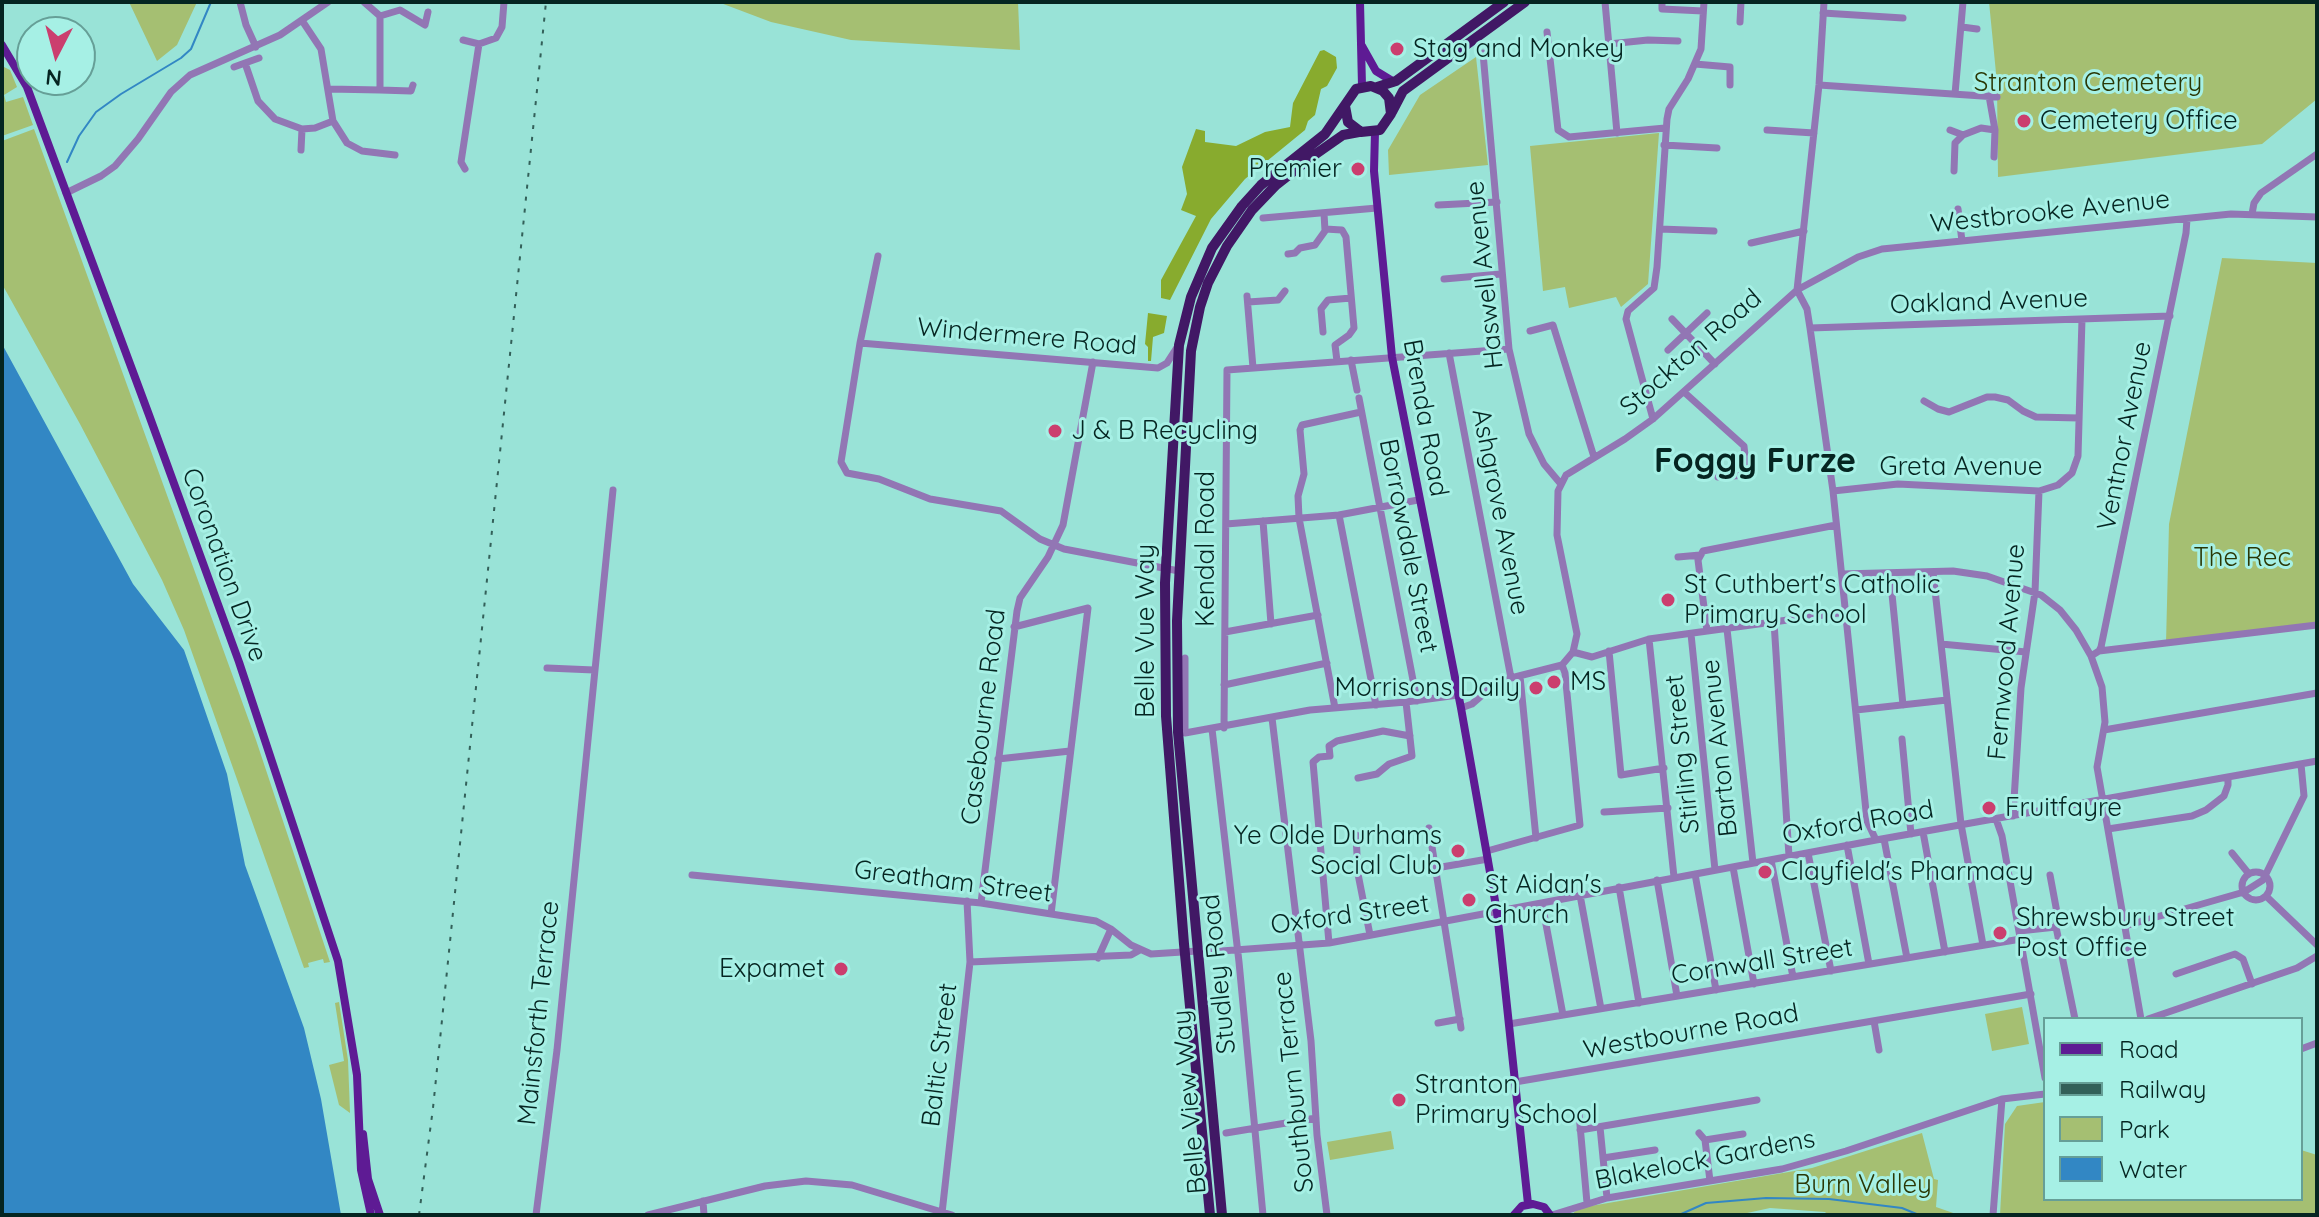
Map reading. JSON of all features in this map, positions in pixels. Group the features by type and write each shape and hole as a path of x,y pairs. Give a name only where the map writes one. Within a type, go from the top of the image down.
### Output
{"highway":[{"path":"1504,2 1395,82 1377,87 1362,86 1350,94 1345,106 1348,122 1361,132 1375,132 1385,126 1403,91 1525,2"},
{"path":"1377,87 1389,98 1391,114"},
{"name":"Belle Vue Way","path":"1210,1215 1166,716 1166,569 1179,345 1191,297 1202,269 1227,225 1261,185 1330,129 1345,106"},
{"name":"Belle Vue Way","path":"1201,985 1203,952 1178,732 1176,664 1191,351 1208,283 1237,230 1276,185 1333,141 1350,133 1361,132"},
{"name":"Belle View Way","path":"1201,985 1222,1215"}],"main road":[{"path":"1360,2 1362,86"},
{"name":"Coronation Drive","path":"2,45 27,87 239,662 338,961 352,1037 364,1168"},
{"path":"1361,45 1376,71 1395,82"},
{"name":"Brenda Road","path":"1375,132 1373,158 1392,357 1461,708"},
{"path":"1461,708 1497,912 1528,1204"},
{"path":"364,1168 371,1215"},
{"path":"364,1168 380,1215"},
{"path":"1514,1215 1528,1204 1539,1205 1551,1215"}],"street":[{"path":"240,2 256,47"},
{"path":"66,193 85,186 115,166 171,92 190,75 256,47 303,22 328,2"},
{"path":"364,2 380,16 380,90"},
{"path":"463,40 479,44 496,38 502,27 504,2"},
{"path":"1605,2 1617,133"},
{"path":"1653,419 1626,319 1628,311 1654,288 1665,128 1669,109 1701,49 1703,7 1662,9 1662,2"},
{"path":"1740,22 1741,2"},
{"name":"Stockton Road","path":"1560,483 1574,468 1653,419 1797,290 1819,85 1824,2"},
{"path":"1955,94 1963,2"},
{"path":"380,16 400,10 425,25 428,12"},
{"path":"1823,13 1903,18"},
{"path":"303,22 321,49 333,121 347,143 362,151 395,155"},
{"path":"1962,27 1977,29"},
{"path":"1547,32 1558,130 1569,137 1665,128"},
{"path":"1609,44 1663,45 1678,41"},
{"path":"465,169 461,162 479,44"},
{"name":"Haswell Avenue","path":"1483,53 1509,349 1529,434 1544,464 1560,483"},
{"path":"234,67 259,58"},
{"path":"245,63 253,90 264,109 275,119 302,129 333,121"},
{"path":"1695,64 1730,67 1730,85"},
{"path":"329,89 411,91 413,85"},
{"path":"1819,85 1993,97 1994,157"},
{"path":"1954,171 1955,143 1963,135 1981,128 1995,130"},
{"path":"301,150 302,129"},
{"path":"1767,130 1814,133"},
{"path":"1950,130 1963,135"},
{"path":"1664,145 1717,148"},
{"path":"2252,214 2254,203 2261,193 2317,154"},
{"path":"1438,205 1497,202"},
{"path":"1263,218 1377,208"},
{"path":"1958,209 1962,241"},
{"path":"1288,254 1315,245 1325,230 1324,213"},
{"name":"Westbrooke Avenue","path":"1797,290 1870,252 2187,219 2252,214 2317,217"},
{"name":"Ventnor Avenue","path":"2095,653 2170,316 2187,219"},
{"path":"1325,230 1339,229 1345,233 1354,328 1335,345 1337,361"},
{"path":"1660,229 1714,231"},
{"path":"1751,243 1804,231"},
{"path":"878,256 841,462 847,473 879,479 930,499 1001,511 1054,546 1179,571"},
{"path":"1444,279 1501,274"},
{"path":"1797,290 1807,309 1833,491 1867,821 1880,839 1907,958"},
{"path":"1285,291 1278,300 1248,299 1253,368 1509,349"},
{"path":"1323,332 1321,309 1328,300 1351,298"},
{"path":"1668,350 1707,313"},
{"name":"Oakland Avenue","path":"1810,328 2170,316"},
{"path":"1672,319 1715,364"},
{"name":"Greta Avenue","path":"1833,491 1898,484 2039,491 2058,485 2072,473 2078,456 2082,319"},
{"path":"1530,331 1553,325 1594,457"},
{"name":"Windermere Road","path":"860,343 1158,368 1167,363 1179,345"},
{"name":"Ashgrove Avenue","path":"1449,353 1516,677 1536,838"},
{"name":"Borrowdale Street","path":"1351,360 1417,701"},
{"name":"Casebourne Road","path":"981,903 1020,598 1054,546 1063,525 1093,362"},
{"name":"Kendal Road","path":"1224,728 1227,370 1253,368"},
{"path":"1684,392 1744,446 1747,475 1718,477"},
{"path":"1924,401 1938,409 1955,411 1981,399 1995,397 2008,400 2036,417 2079,418"},
{"path":"1938,409 1942,399"},
{"path":"1335,708 1299,518 1298,496 1304,474 1300,430 1302,425 1361,412"},
{"path":"1461,708 1472,704 1488,690 1516,677 1562,665 1573,652 1577,634 1557,535 1556,503 1560,483"},
{"name":"Mainsforth Terrace","path":"536,1215 557,1050 613,490"},
{"name":"Fernwood Avenue","path":"2013,816 2021,688 2035,592 2039,491"},
{"path":"1226,524 1339,515 1418,500"},
{"path":"1339,515 1376,705"},
{"path":"1263,521 1271,624"},
{"path":"1678,557 1700,555 1703,551 1836,525"},
{"path":"1700,555 1707,631"},
{"path":"1933,572 1961,824 1983,945"},
{"path":"1842,574 1973,573 2035,592 2060,610 2095,653 2102,687 2104,730 2097,759 2141,1017"},
{"path":"1890,574 1903,705"},
{"path":"1014,627 1088,608 1051,914"},
{"path":"1573,652 1592,657 1649,639 1846,612"},
{"path":"1225,632 1318,615"},
{"path":"1774,622 1789,856"},
{"path":"2095,653 2317,625"},
{"name":"Barton Avenue","path":"1727,629 1753,863"},
{"name":"Stirling Street","path":"1691,634 1715,870"},
{"path":"1649,639 1674,877"},
{"path":"1941,644 2026,652"},
{"path":"1609,651 1621,775 1664,768"},
{"path":"1185,658 1185,733 1310,710 1458,695"},
{"path":"1224,685 1327,663"},
{"path":"1436,868 1488,855 1580,825 1562,665"},
{"path":"547,668 594,670"},
{"path":"2104,730 2317,693"},
{"path":"1856,710 1947,700"},
{"path":"1358,778 1377,774 1389,764 1412,756 1406,702"},
{"name":"Southburn Terrace","path":"1272,718 1315,1081 1327,1215"},
{"name":"Studley Road","path":"1212,729 1238,950 1263,1215"},
{"path":"1329,943 1313,762 1319,757 1330,756 1330,743 1383,731 1410,736"},
{"path":"1902,739 1911,834"},
{"path":"998,759 1070,751"},
{"name":"Oxford Road","path":"1497,912 1961,824 2317,761"},
{"path":"2125,926 2244,892 2266,876 2304,796 2301,764"},
{"path":"2108,829 2199,814 2224,796 2228,778"},
{"path":"1604,812 1668,808"},
{"path":"1996,819 2003,840 2043,1066"},
{"path":"1429,828 1461,1024 1438,1023"},
{"path":"1923,832 1945,952"},
{"path":"1356,835 1358,874 1370,935"},
{"path":"1847,845 1869,964"},
{"path":"1808,853 1831,971"},
{"path":"2232,853 2249,874"},
{"path":"1771,860 1793,977"},
{"path":"1733,867 1754,984"},
{"path":"1695,874 1716,990"},
{"path":"2249,874 2266,876 2270,886 2266,896 2255,900 2244,892 2243,885 2249,874"},
{"name":"Greatham Street","path":"692,875 967,901 1096,921 1140,950"},
{"path":"2050,875 2058,918 2056,927 2075,1017"},
{"path":"1657,880 1677,996"},
{"path":"1619,887 1639,1003"},
{"path":"1580,895 1601,1009"},
{"path":"2266,896 2317,945"},
{"name":"Baltic Street","path":"942,1213 970,962 967,901"},
{"path":"1542,903 1563,1015"},
{"name":"Oxford Street","path":"1203,952 1329,943 1497,912"},
{"name":"Cornwall Street","path":"1509,1024 1945,952 2056,927"},
{"path":"1098,958 1111,929"},
{"path":"970,962 1098,958 1131,955 1140,950 1163,955 1203,952"},
{"path":"2176,974 2235,954 2243,959 2252,984"},
{"path":"2154,1017 2297,968 2317,956"},
{"name":"Westbourne Road","path":"1515,1082 2031,994"},
{"path":"1874,1021 1879,1050"},
{"name":"Blakelock Gardens","path":"1551,1215 1607,1198 1782,1169 2002,1099 2043,1094"},
{"path":"1993,1215 2002,1099"},
{"path":"1580,1130 1757,1100"},
{"path":"1579,1114 1587,1203"},
{"path":"1226,1133 1316,1118"},
{"path":"1600,1127 1607,1198"},
{"path":"1699,1133 1705,1140 1710,1181"},
{"path":"1705,1140 1743,1134"},
{"path":"1603,1158 1655,1150"},
{"path":"648,1215 788,1182 831,1182 852,1185 952,1215"},
{"path":"703,1201 704,1215"}],"green space":[{"path":"129,2 197,2 177,45 157,61"},
{"path":"718,2 1018,2 1020,50 851,40 771,22"},
{"name":"Stranton Cemetery","path":"1989,2 2317,2 2317,99 2262,144 1998,177 1997,83"},
{"path":"1320,51 1336,57 1337,68 1327,86 1321,89 1315,115 1308,121 1305,130 1245,179 1211,219 1170,300 1161,298 1161,280 1196,216 1181,210 1187,194 1182,167 1196,129 1205,131 1205,142 1236,146 1265,132 1290,127 1293,103"},
{"path":"1476,57 1488,165 1389,175 1388,150 1420,95"},
{"path":"2,66 10,70 16,85 4,95 6,102 23,97 33,125 2,136"},
{"path":"34,129 256,740 330,962 324,963 323,959 308,963 309,967 304,968 184,630 162,580 2,284 2,141"},
{"path":"1659,133 1648,284 1621,307 1616,297 1569,308 1565,287 1543,291 1530,146"},
{"name":"The Rec","path":"2222,258 2317,263 2317,622 2166,643 2169,524"},
{"path":"1148,313 1167,316 1164,333 1153,337 1151,361 1148,361 1148,347 1145,344"},
{"path":"339,1002 348,1060 350,1113 339,1105 329,1065 344,1061 335,1003"},
{"path":"2022,1007 2029,1044 1992,1051 1985,1014"},
{"path":"2043,1102 2043,1201 2303,1201 2303,1151 2317,1155 2317,1215 2000,1215 2005,1124 2017,1106"},
{"path":"1391,1131 1394,1149 1330,1160 1327,1142"},
{"name":"Burn Valley","path":"1922,1133 1934,1179 1938,1180 1936,1207 1959,1215 1828,1215 1825,1212 1770,1208 1738,1215 1571,1215 1579,1208 1812,1168"}],"water":[{"path":"2,344 133,584 184,650 227,774 245,865 304,1028 321,1099 341,1215 2,1215"}],"waterway":[{"path":"67,162 79,136 96,112 191,49 211,2"},
{"path":"1679,1215 1706,1203 1766,1198 1829,1199 1902,1208 1919,1215"}],"railway":[{"path":"419,1215 433,1108 546,2"}],"place":[{"name":"Stag and Monkey","path":"1397,49"},
{"name":"Cemetery Office","path":"2024,121"},
{"name":"Premier","path":"1358,169"},
{"name":"J & B Recycling","path":"1055,431"},
{"name":"St Cuthbert's Catholic Primary School","path":"1668,600"},
{"name":"MS","path":"1554,682"},
{"name":"Morrisons Daily","path":"1536,688"},
{"name":"Fruitfayre","path":"1989,808"},
{"name":"Ye Olde Durhams Social Club","path":"1458,851"},
{"name":"Clayfield's Pharmacy","path":"1765,872"},
{"name":"St Aidan's Church","path":"1469,900"},
{"name":"Shrewsbury Street Post Office","path":"2000,933"},
{"name":"Expamet","path":"841,969"},
{"name":"Stranton Primary School","path":"1399,1100"}],"district":[{"name":"Foggy Furze","path":"1755,462"}]}
